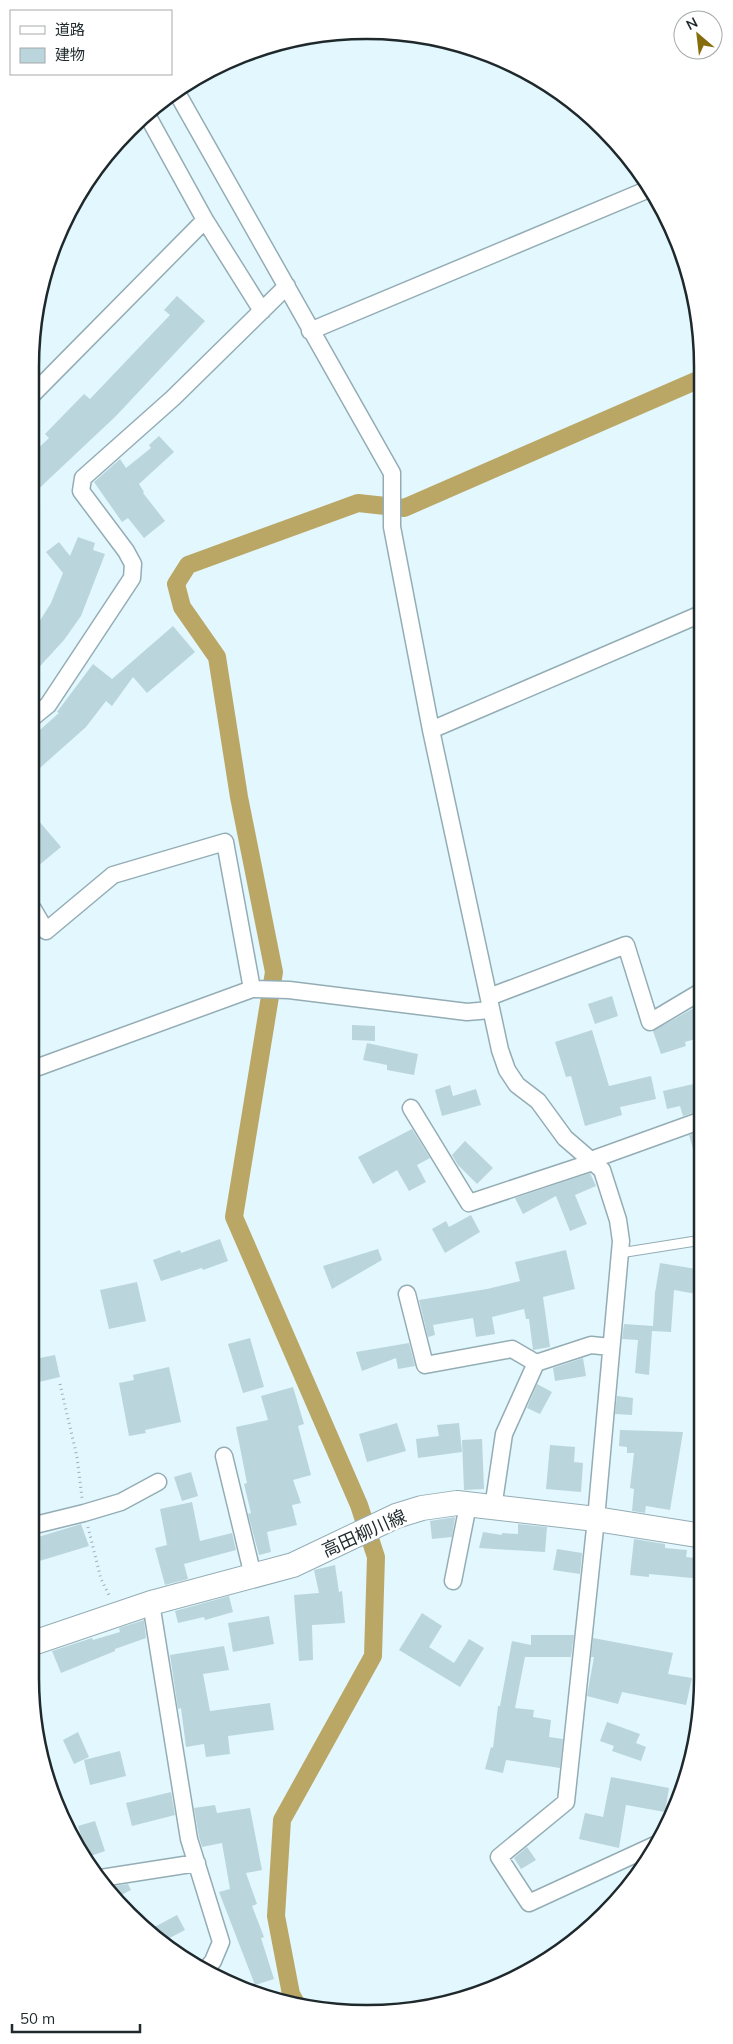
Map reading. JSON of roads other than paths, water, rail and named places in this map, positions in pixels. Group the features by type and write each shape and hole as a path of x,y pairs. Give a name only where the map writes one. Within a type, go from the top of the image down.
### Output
{"main road":[{"name":"高田柳川線","path":"39,1641 150,1603 294,1565 396,1516 422,1508 457,1503 596,1519 694,1535"}],"street":[{"path":"180,97 392,473 392,527 431,730 500,1050 517,1085 538,1101 565,1138 602,1170 618,1220 621,1241 620,1253 596,1519 566,1802 499,1857 529,1903 645,1850"},
{"path":"150,120 205,220 262,311"},
{"path":"310,331 643,191"},
{"path":"39,389 205,220"},
{"path":"39,712 48,705 132,578 133,564 126,551 81,491 83,478 173,398 287,286"},
{"path":"431,730 694,617"},
{"path":"39,920 46,931 113,875 225,842 252,989"},
{"path":"39,1067 252,989 289,990 467,1012 490,1004 626,945 650,1022 694,996"},
{"path":"410,1108 469,1203 592,1161 694,1123"},
{"path":"407,1294 425,1365 512,1349 536,1363"},
{"path":"492,1508 504,1434 536,1363 592,1345 611,1347"},
{"path":"224,1456 253,1576"},
{"path":"39,1523 122,1502 158,1482"},
{"path":"453,1581 468,1505"},
{"path":"150,1603 189,1839 220,1942 210,1965"},
{"path":"106,1877 196,1863"}],"lane":[{"path":"620,1253 694,1241"}],"waterway":[{"path":"292,1996 276,1916 282,1820 373,1656 376,1557 359,1505 234,1217 274,972 239,797 217,657 182,607 176,584 188,565 358,503 404,508 694,382"}]}
